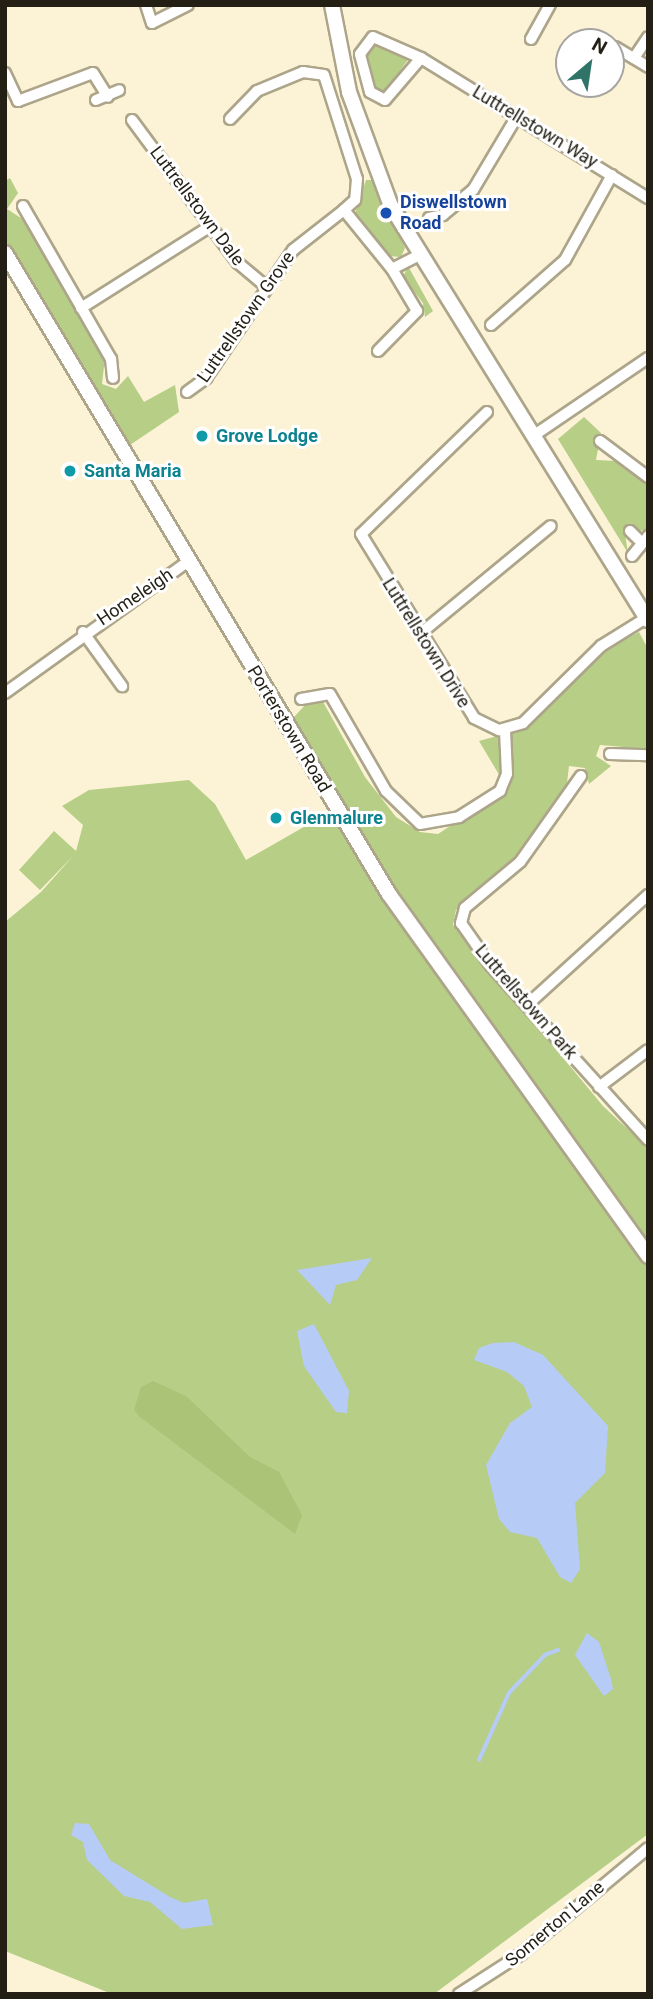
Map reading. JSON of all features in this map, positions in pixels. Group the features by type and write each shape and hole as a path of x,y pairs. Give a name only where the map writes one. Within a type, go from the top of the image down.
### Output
{"street":[{"path":"146,5 152,23 188,5"},
{"path":"301,699 330,694 386,791 420,824 460,817 500,791 507,775 505,730 528,719 601,646 647,619 536,434 417,256 365,140 332,5"},
{"path":"531,39 550,5"},
{"path":"634,58 648,37"},
{"name":"Luttrellstown Way","path":"421,58 391,96 373,96 360,54 367,39 386,39 421,58 648,198"},
{"path":"625,53 648,67"},
{"path":"230,119 257,91 303,72 324,75 358,179 357,195 344,210 392,269 417,311 378,351"},
{"path":"5,73 8,92 21,101 93,73 108,96"},
{"path":"96,100 119,90"},
{"path":"429,218 443,215 473,190 516,118"},
{"name":"Luttrellstown Dale","path":"132,120 209,227 268,287"},
{"path":"491,325 565,260 612,175"},
{"path":"23,206 111,359 113,378"},
{"name":"Luttrellstown Grove","path":"187,392 206,378 300,243 344,210"},
{"path":"81,308 209,227"},
{"name":"Porterstown Road","path":"5,253 187,562 388,894 648,1256"},
{"path":"392,269 417,256"},
{"path":"536,434 648,358"},
{"name":"Luttrellstown Drive","path":"487,412 467,438 362,530 362,542 474,718 505,730"},
{"path":"600,442 605,455 648,477"},
{"path":"421,633 551,526"},
{"path":"630,531 644,539 632,556"},
{"name":"Homeleigh","path":"5,693 83,632 187,562"},
{"name":"Homeleigh","path":"83,632 122,686"},
{"path":"610,754 648,755"},
{"name":"Luttrellstown Park","path":"581,776 520,862 461,914 485,958 648,1140"},
{"path":"527,1005 648,895"},
{"path":"599,1087 648,1050"},
{"name":"Somerton Lane","path":"459,1994 502,1968 648,1848"}],"green space":[{"path":"375,40 409,58 384,94 374,88 366,51"},
{"path":"10,178 18,193 7,209 24,220 105,358 102,384 116,389 128,376 144,402 175,385 179,412 124,449 5,239 5,181"},
{"path":"366,180 373,180 405,248 401,257 389,256 355,214"},
{"path":"408,266 433,311 425,317 423,303 403,277"},
{"path":"584,417 601,433 596,460 616,461 648,483 648,529 625,534 628,553 558,439"},
{"path":"639,632 648,649 648,749 600,745 596,756 611,766 589,784 585,768 569,766 566,792 504,870 456,910 453,925 603,1106 648,1148 648,1246 389,878 293,718 308,702 322,700 365,777 396,817 420,832 438,834 507,788 479,741 527,728 599,654"},
{"path":"189,780 215,804 246,860 337,808 648,1258 648,1834 434,1994 112,1994 5,1951 5,922 41,892 74,855 40,890 19,870 54,831 76,851 83,825 62,806 89,790"},
{"path":"153,1381 186,1396 250,1457 279,1472 302,1515 295,1534 140,1417 134,1410 141,1387"}],"water":[{"path":"372,1258 357,1280 336,1285 330,1305 297,1270"},
{"path":"314,1324 349,1391 347,1413 336,1412 304,1366 297,1331"},
{"path":"514,1342 543,1355 608,1426 605,1473 575,1503 580,1569 571,1583 560,1577 537,1538 510,1532 499,1519 486,1465 510,1423 532,1407 524,1386 507,1372 474,1360 479,1348 493,1343"},
{"path":"587,1633 599,1642 611,1679 613,1689 604,1696 575,1655"},
{"path":"75,1823 89,1824 110,1860 170,1897 184,1903 207,1899 213,1925 182,1929 150,1902 124,1896 87,1860 83,1842 71,1835"}],"waterway":[{"path":"479,1760 509,1693 545,1655 558,1650"}],"place":[{"name":"Diswellstown Road","path":"386,213"},
{"name":"Grove Lodge","path":"202,436"},
{"name":"Santa Maria","path":"70,471"},
{"name":"Glenmalure","path":"276,818"}]}
